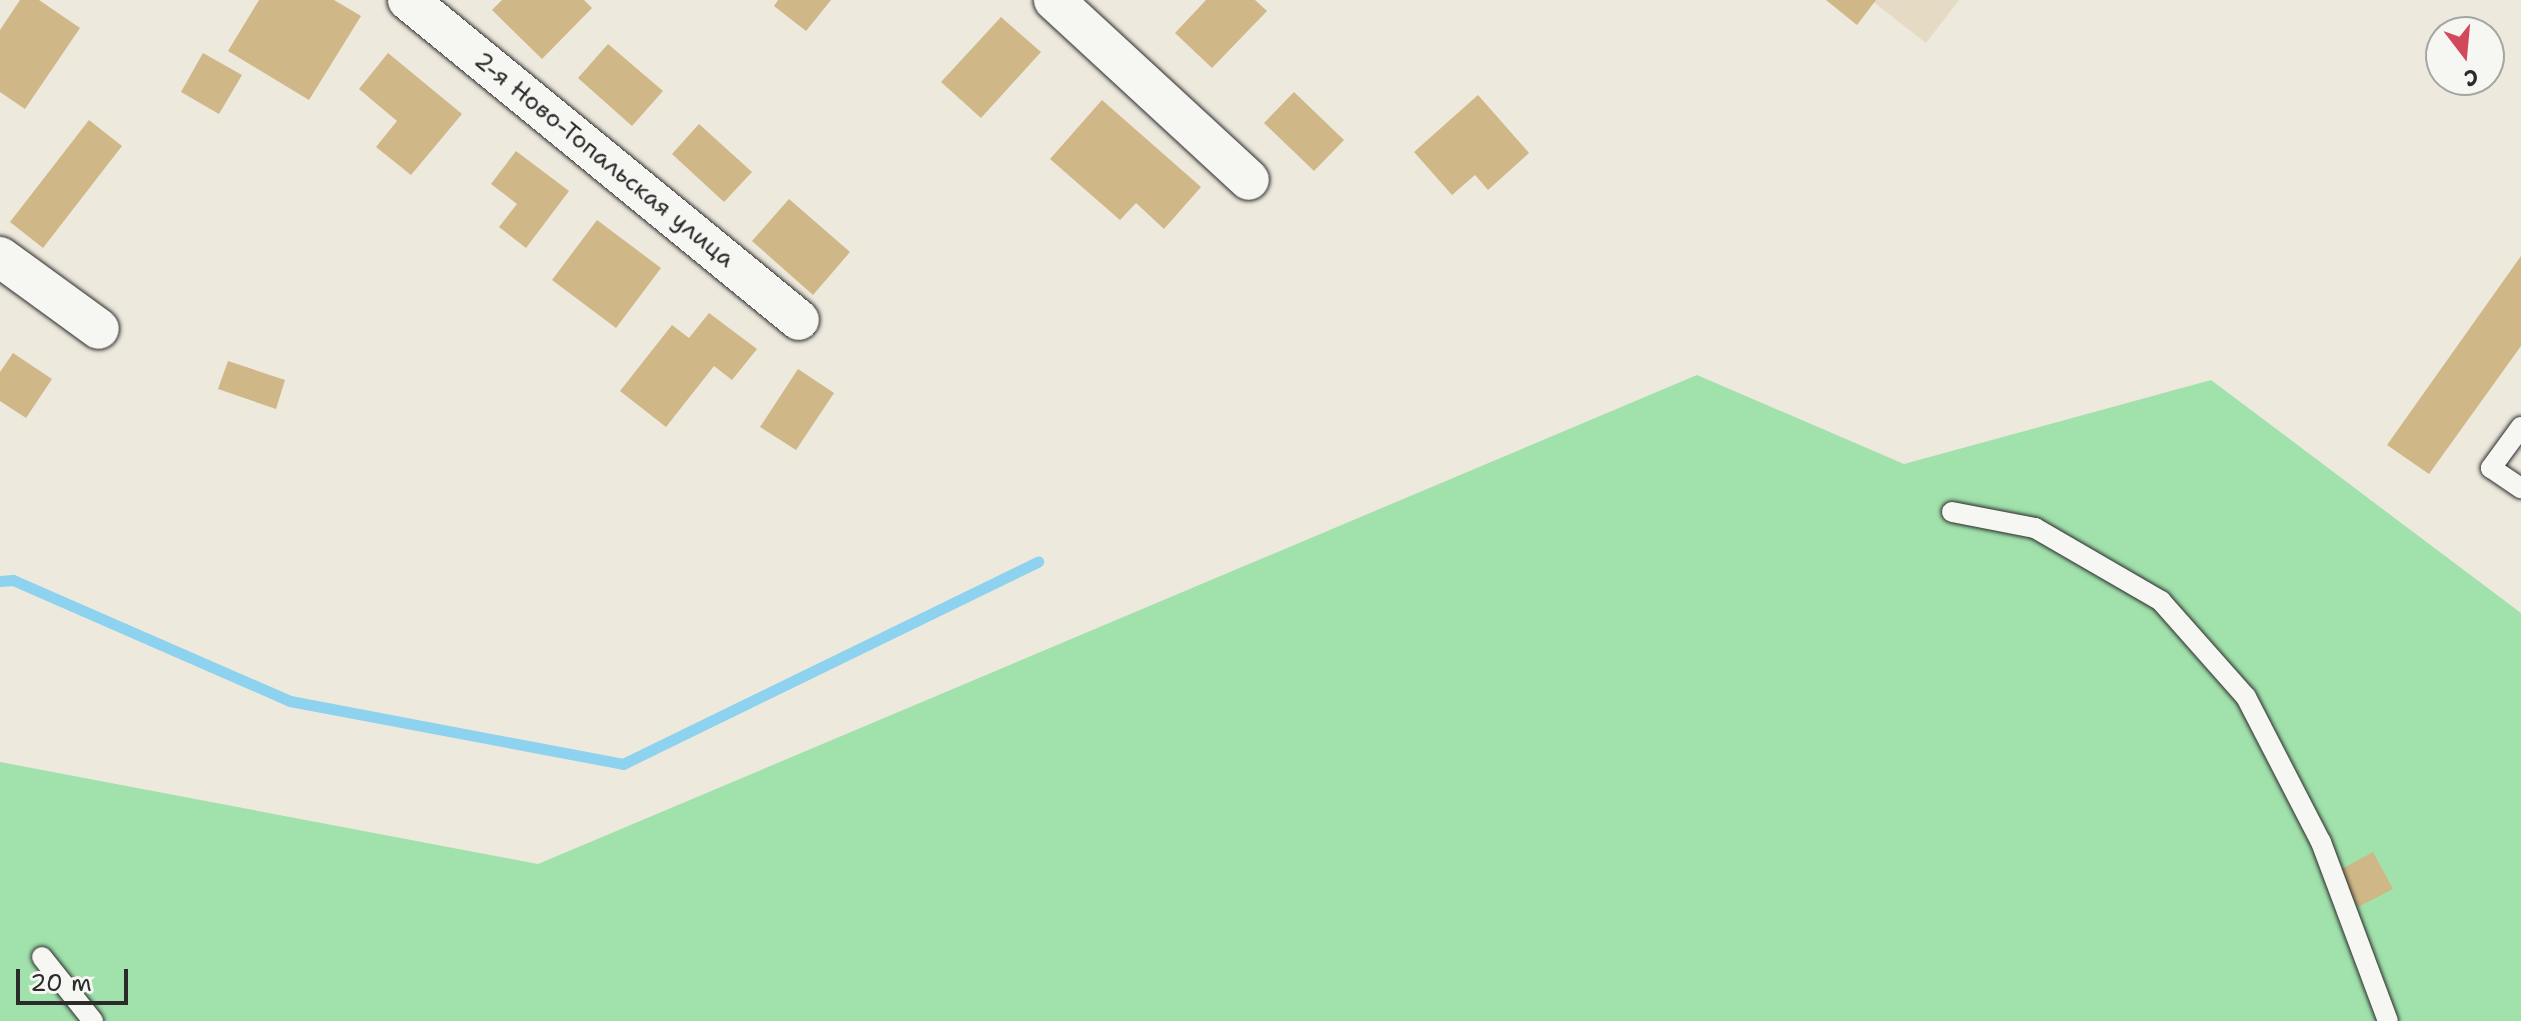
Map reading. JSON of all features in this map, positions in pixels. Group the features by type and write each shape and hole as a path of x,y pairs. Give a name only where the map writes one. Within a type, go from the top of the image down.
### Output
{"street":[{"name":"2-я Ново-Топальская улица","path":"408,0 799,320"},
{"path":"1054,0 1249,180"},
{"path":"0,257 99,329"}],"lane":[{"path":"2521,427 2491,468 2521,488"},
{"path":"1952,512 2035,528 2161,601 2246,697 2321,842 2388,1021"},
{"path":"42,957 93,1021"}],"shaded area":[{"path":"1871,0 1959,0 1926,43"}],"green space":[{"path":"1697,375 1904,464 2211,380 2521,613 2521,1021 0,1021 0,762 538,864"}],"building":[{"path":"20,0 39,0 80,28 25,109 0,92 0,30"},
{"path":"259,0 334,0 361,16 309,100 228,51"},
{"path":"502,0 584,0 592,8 542,59 492,10"},
{"path":"778,0 831,0 806,31 774,6"},
{"path":"1206,0 1255,0 1267,11 1212,68 1175,33"},
{"path":"1826,0 1876,0 1857,25"},
{"path":"1001,17 1041,52 981,118 941,82"},
{"path":"608,44 663,91 632,126 578,78"},
{"path":"203,53 242,75 219,114 181,92"},
{"path":"388,53 462,114 411,175 376,147 397,121 359,89"},
{"path":"1294,92 1344,140 1314,171 1264,123"},
{"path":"1478,95 1529,153 1488,190 1475,175 1452,195 1414,152"},
{"path":"1102,100 1201,187 1164,229 1136,203 1120,220 1050,159"},
{"path":"89,120 122,146 43,248 10,222"},
{"path":"699,124 752,172 724,202 672,154"},
{"path":"516,151 569,191 526,248 499,227 517,204 491,184"},
{"path":"789,199 850,252 813,295 752,241"},
{"path":"597,220 661,268 616,328 552,280"},
{"path":"2521,256 2521,346 2429,474 2387,445"},
{"path":"709,313 757,349 732,380 714,366 666,427 620,391 672,325 689,338"},
{"path":"13,353 52,379 26,418 0,401 0,372"},
{"path":"228,361 285,380 276,409 218,389"},
{"path":"798,369 834,393 796,450 760,427"},
{"path":"2373,852 2393,889 2358,907 2338,871"}],"waterway":[{"path":"0,581 13,580 290,701 623,764 1038,562"}]}
